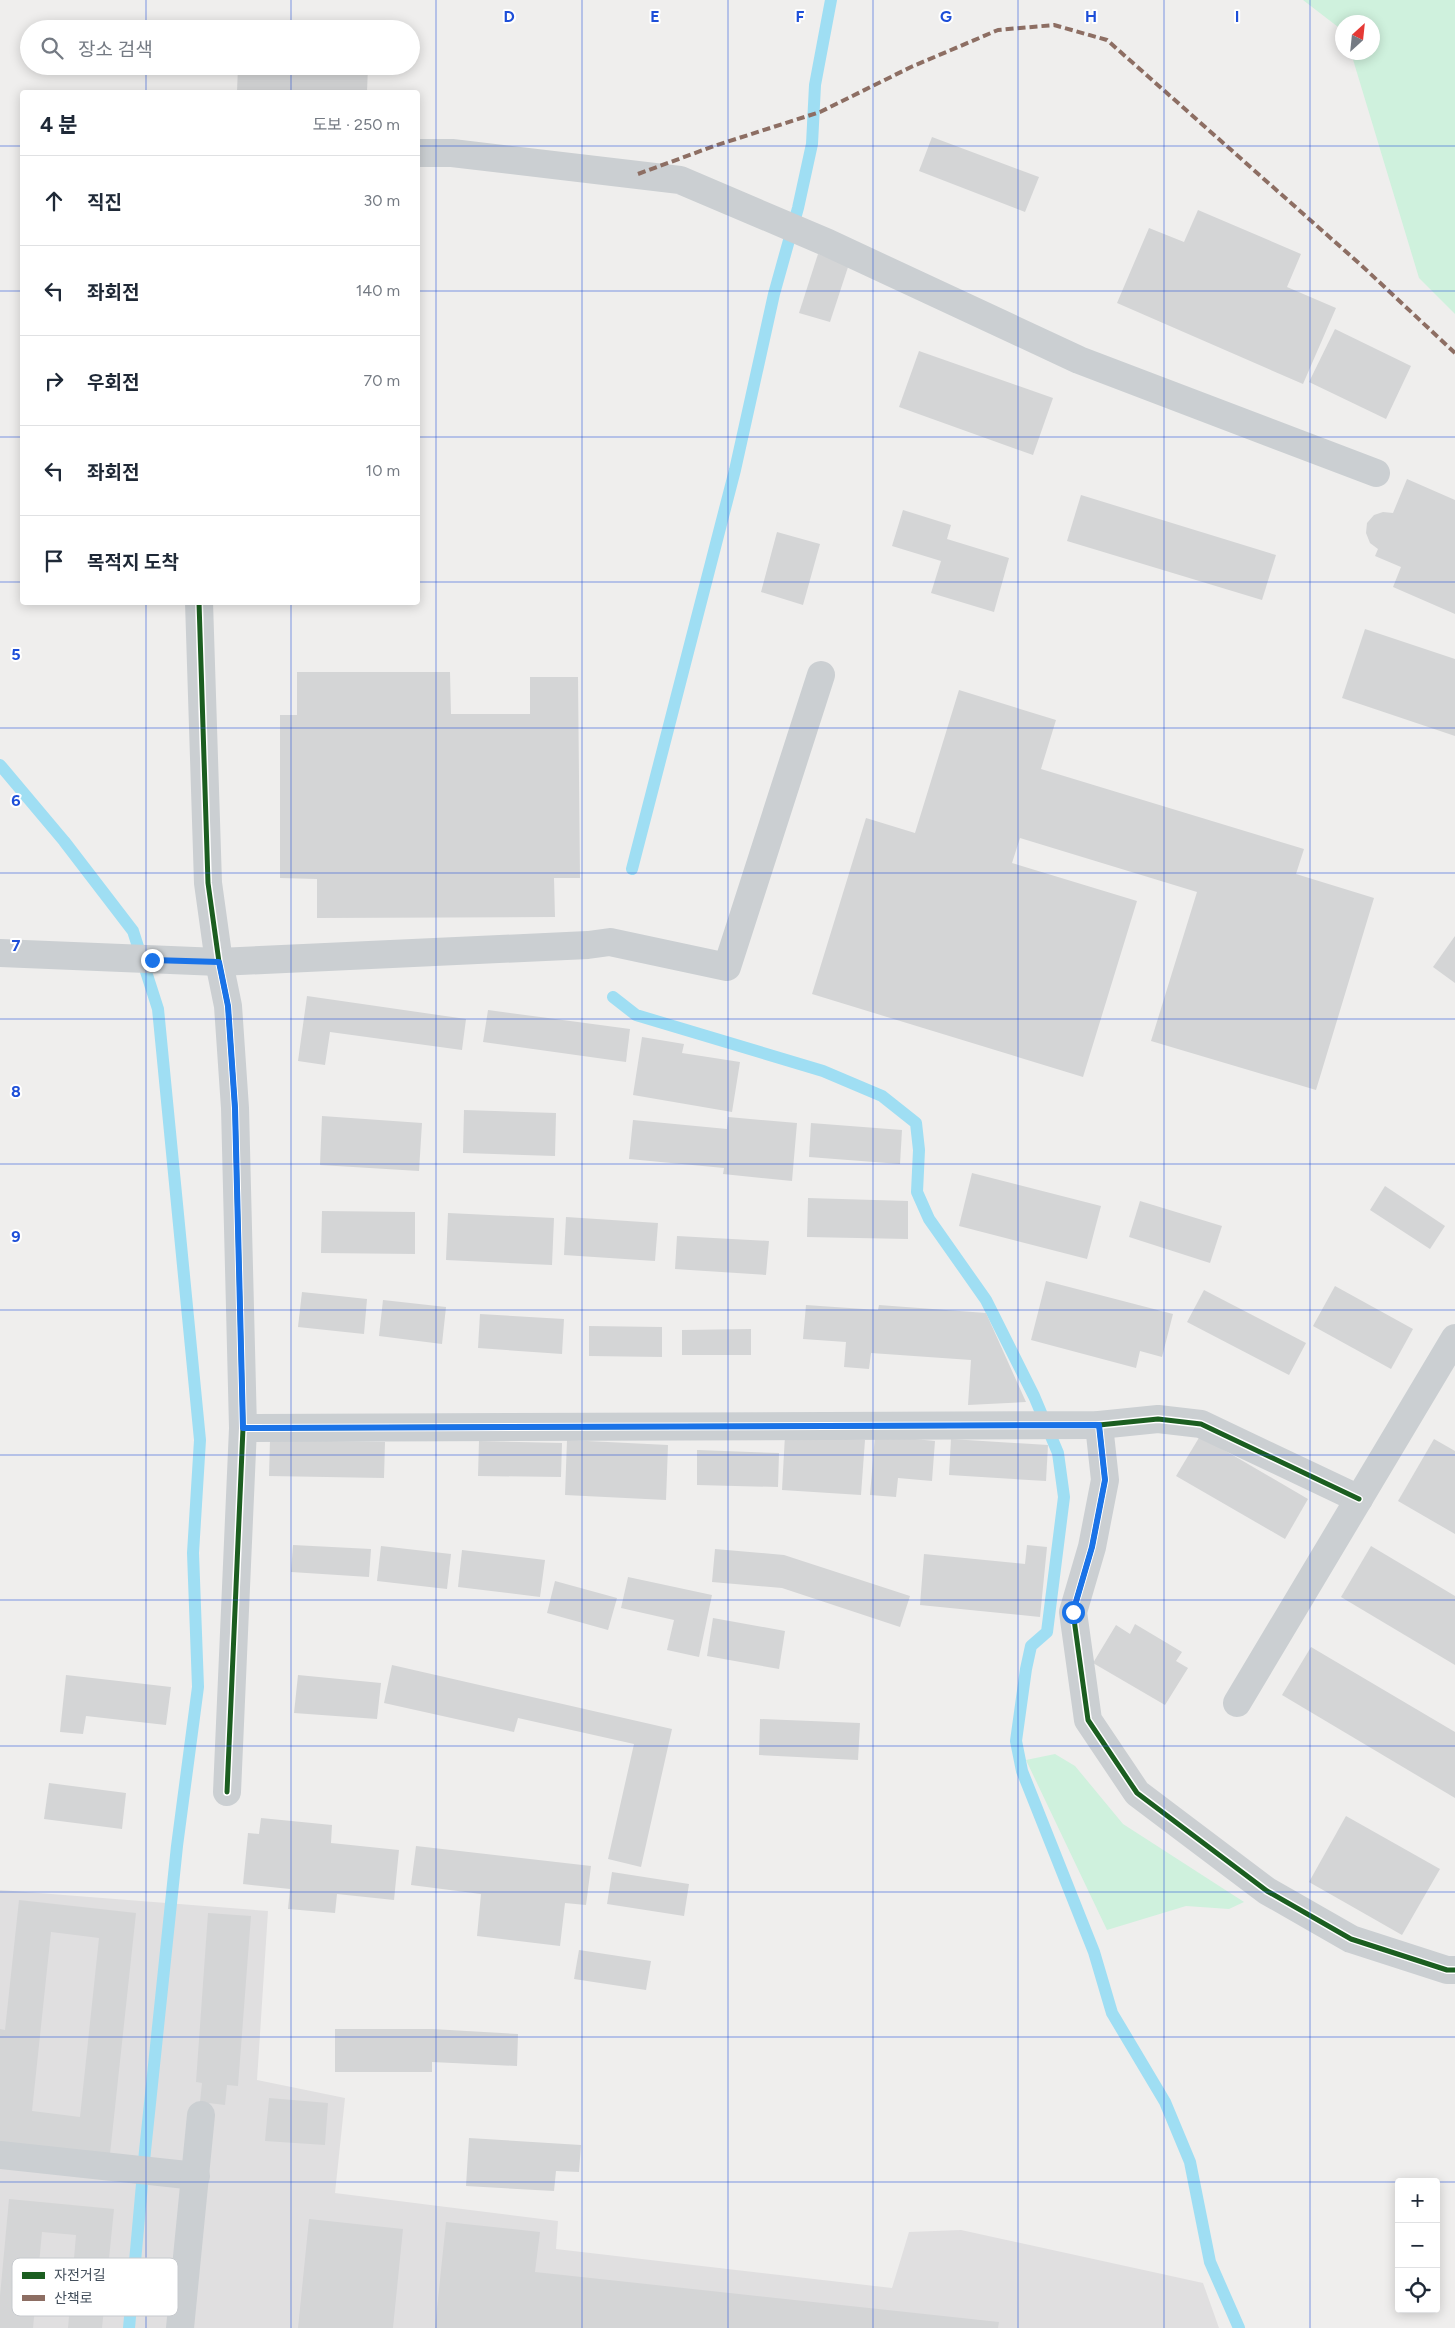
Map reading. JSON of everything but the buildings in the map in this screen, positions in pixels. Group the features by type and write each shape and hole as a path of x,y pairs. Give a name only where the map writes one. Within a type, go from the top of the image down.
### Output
{"street":[{"path":"420,153 452,153 680,180 828,243 1079,360 1376,473"},
{"path":"199,605 208,883 219,962 228,1006 235,1108 243,1428 227,1792"},
{"path":"0,953 219,962 588,945 610,942 728,967 821,675"},
{"path":"1237,1703 1455,1338"},
{"path":"243,1428 1099,1425 1158,1419 1201,1424 1359,1499"},
{"path":"1099,1425 1105,1480 1092,1547 1073,1612 1088,1720 1093,1728 1136,1793 1267,1891 1351,1939 1447,1970 1455,1970"},
{"path":"180,2328 201,2115"},
{"path":"0,2155 196,2176"}],"shaded area":[{"path":"0,1890 268,1911 257,2080 345,2098 335,2193 558,2221 556,2249 892,2288 909,2232 961,2230 1203,2283 1219,2328 0,2328"}],"green space":[{"path":"1303,0 1455,0 1455,314 1419,278 1353,60 1380,60 1380,15 1335,15 1335,25"},
{"path":"1055,1754 1075,1766 1123,1824 1244,1902 1229,1909 1186,1906 1107,1930 1026,1760"}],"waterway":[{"path":"632,869 735,470 774,294 798,208 812,144 815,85 831,0"},
{"path":"0,765 64,841 133,931 158,1009 200,1440 193,1553 198,1687 177,1846 135,2258"},
{"path":"613,997 636,1015 823,1071 882,1096 916,1123 919,1150 917,1192 929,1219 986,1300 1034,1396 1058,1453 1064,1497 1047,1632 1031,1646 1026,1669 1016,1741 1022,1771 1094,1952 1112,2013 1165,2102 1190,2162 1210,2262 1239,2328"},
{"path":"129,2328 130,2316"}],"marked path":[{"path":"638,174 714,146 820,112 911,67 998,30 1054,25 1107,40 1361,265 1455,353"}],"cycle path":[{"path":"199,605 208,883 219,962 228,1006 235,1108 243,1428 227,1792"},
{"path":"243,1428 1099,1425 1158,1419 1201,1424 1359,1499"},
{"path":"1099,1425 1105,1480 1092,1547 1073,1612 1088,1720 1137,1793 1267,1891 1351,1939 1447,1970 1455,1970"}],"route":[{"path":"152,960 219,962 228,1006 235,1108 243,1428 1099,1425 1105,1480 1092,1547 1073,1612"}]}
